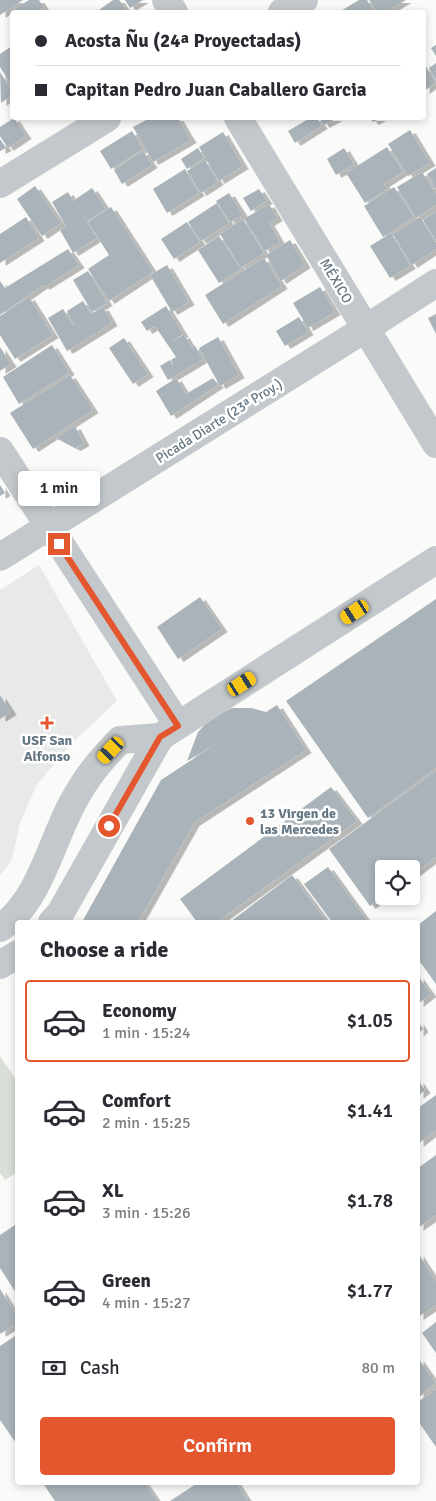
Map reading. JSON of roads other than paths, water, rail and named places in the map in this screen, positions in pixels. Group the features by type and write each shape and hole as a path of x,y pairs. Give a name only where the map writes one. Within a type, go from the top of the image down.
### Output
{"street":[{"path":"286,10 304,0"},
{"path":"0,184 104,120"},
{"name":"MÉXICO","path":"239,120 436,444"},
{"name":"Picada Diarte (23ª Proy.)","path":"0,557 436,283"},
{"path":"0,451 48,527 169,731"},
{"path":"0,928 11,920 39,880 72,804 93,769 120,740 169,731 436,560"},
{"path":"54,920 61,912 169,731"},
{"path":"0,965 15,956"}],"place":[{"name":"USF San Alfonso","path":"47,723"},
{"name":"13 Virgen de las Mercedes","path":"250,821"}]}
